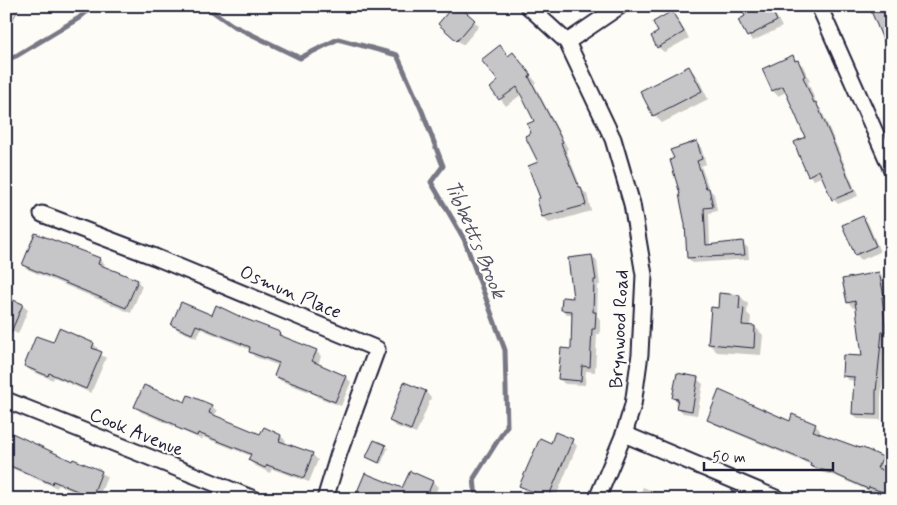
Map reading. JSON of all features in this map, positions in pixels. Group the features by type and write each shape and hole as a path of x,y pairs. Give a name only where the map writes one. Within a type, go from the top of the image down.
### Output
{"street":[{"name":"Brynwood Road","path":"528,6 567,42 614,139 632,204 644,276 640,354 633,406 624,434 597,499"},
{"path":"567,42 620,6"},
{"path":"819,6 891,168"},
{"name":"Osmun Place","path":"42,214 155,257 377,349 325,499"},
{"name":"Cook Avenue","path":"6,400 254,499"},
{"path":"624,434 778,499"}],"shaded area":[{"path":"6,6 20,6 6,32"}],"building":[{"path":"453,6 459,6 475,20 457,41 438,24"},
{"path":"740,6 770,6 777,21 747,37 738,20 745,16"},
{"path":"869,6 891,6 891,59"},
{"path":"672,11 684,32 657,48 651,36 658,32 653,22"},
{"path":"500,45 508,56 513,52 531,75 529,77 563,142 561,143 579,187 581,187 586,205 542,217 537,199 540,198 528,166 538,162 525,136 531,133 527,124 534,121 517,87 499,100 490,88 498,81 481,60"},
{"path":"793,55 795,61 798,60 814,103 816,102 854,191 832,200 819,170 808,176 800,158 794,142 805,137 783,86 772,91 762,69"},
{"path":"689,66 702,91 653,116 640,91"},
{"path":"697,141 702,159 697,161 706,188 709,188 713,207 704,208 706,245 743,241 745,255 687,258 685,224 680,194 670,160 674,158 670,150"},
{"path":"863,216 876,246 855,255 842,225"},
{"path":"35,233 100,258 98,264 138,280 126,308 22,265"},
{"path":"592,255 596,280 594,280 593,312 596,312 595,329 592,329 590,367 582,366 581,381 558,379 561,348 571,349 572,311 561,310 562,297 573,298 568,258"},
{"path":"879,272 884,296 882,297 886,331 882,332 876,392 876,415 852,414 854,377 842,376 843,355 862,356 855,301 847,303 842,279"},
{"path":"719,293 740,295 739,309 744,308 742,325 755,326 754,348 708,344 711,307 718,308"},
{"path":"6,297 23,304 6,344"},
{"path":"181,302 212,315 216,305 280,332 279,335 317,350 312,361 346,376 335,402 311,392 311,390 274,376 279,363 249,352 250,347 196,325 192,334 171,325"},
{"path":"59,328 94,343 92,348 102,352 86,389 49,373 48,376 24,366 36,336 53,342"},
{"path":"677,373 698,377 692,411 676,408 678,399 672,398"},
{"path":"404,382 426,391 411,430 389,421"},
{"path":"144,385 185,402 188,395 212,405 209,413 260,434 264,427 281,435 279,441 313,453 304,478 267,465 265,468 248,460 251,454 198,433 197,436 134,407"},
{"path":"719,390 790,421 792,414 816,424 813,431 861,447 883,457 877,468 891,473 891,495 869,487 868,489 832,473 810,466 811,463 707,420"},
{"path":"555,432 573,439 548,498 519,486 540,438 551,443"},
{"path":"12,433 72,461 73,459 102,471 92,497 53,481 52,484 6,464 6,435 10,437"},
{"path":"374,440 386,445 379,463 366,457"},
{"path":"410,471 433,481 427,499 354,499 365,473 402,488"}],"waterway":[{"name":"Tibbetts Brook","path":"6,60 16,56 79,18 93,6"},
{"name":"Tibbetts Brook","path":"205,6 232,25 300,58 338,39 397,55 422,111 443,166 431,182 464,239 505,350 507,426 474,478 476,499"}]}
